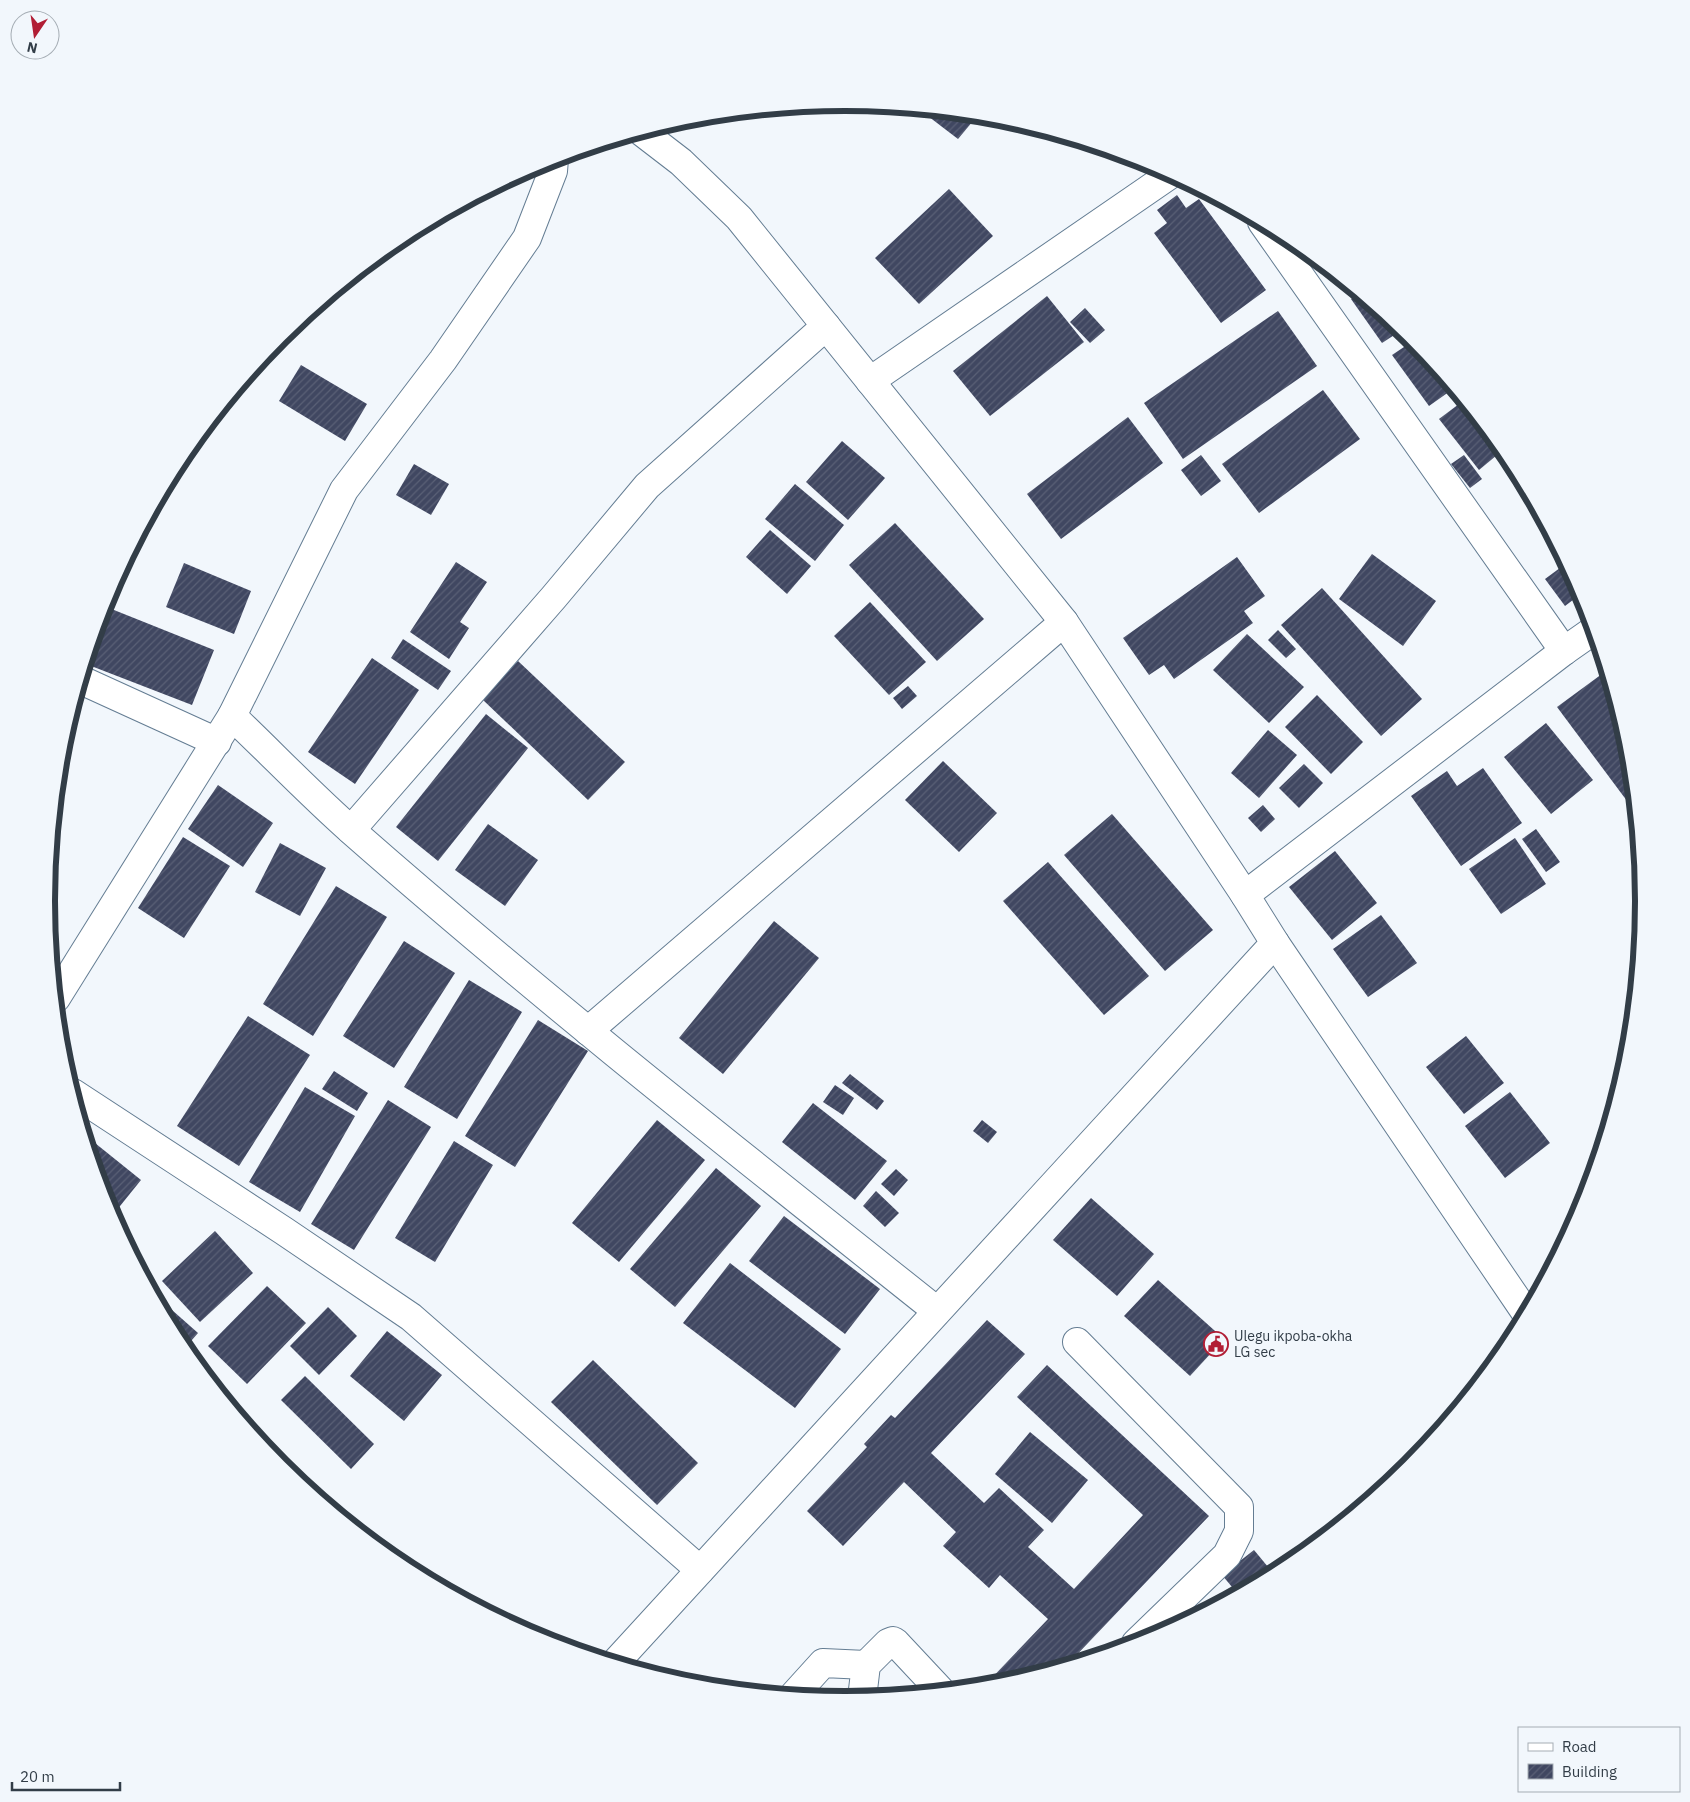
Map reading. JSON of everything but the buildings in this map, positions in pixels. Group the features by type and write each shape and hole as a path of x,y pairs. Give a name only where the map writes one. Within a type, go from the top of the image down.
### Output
{"street":[{"path":"648,136 681,162 739,218 1064,622 1275,943 1522,1307"},
{"path":"61,991 232,716 344,490 442,360 527,238 553,167"},
{"path":"870,381 1164,179"},
{"path":"1273,237 1564,651"},
{"path":"351,830 554,597 647,486 826,326"},
{"path":"588,1031 1064,622"},
{"path":"1245,895 1588,634"},
{"path":"86,682 217,742"},
{"path":"232,716 351,830 588,1031 937,1311"},
{"path":"620,1658 1275,943"},
{"path":"80,1098 411,1317 700,1570"},
{"path":"1077,1342 1239,1508 1239,1531 1227,1555 1150,1630"},
{"path":"863,1690 866,1665 888,1643 893,1641 936,1685"},
{"path":"799,1689 823,1664 866,1665"}],"place":[{"name":"Ulegu ikpoba-okha LG sec","path":"1216,1344"}]}
